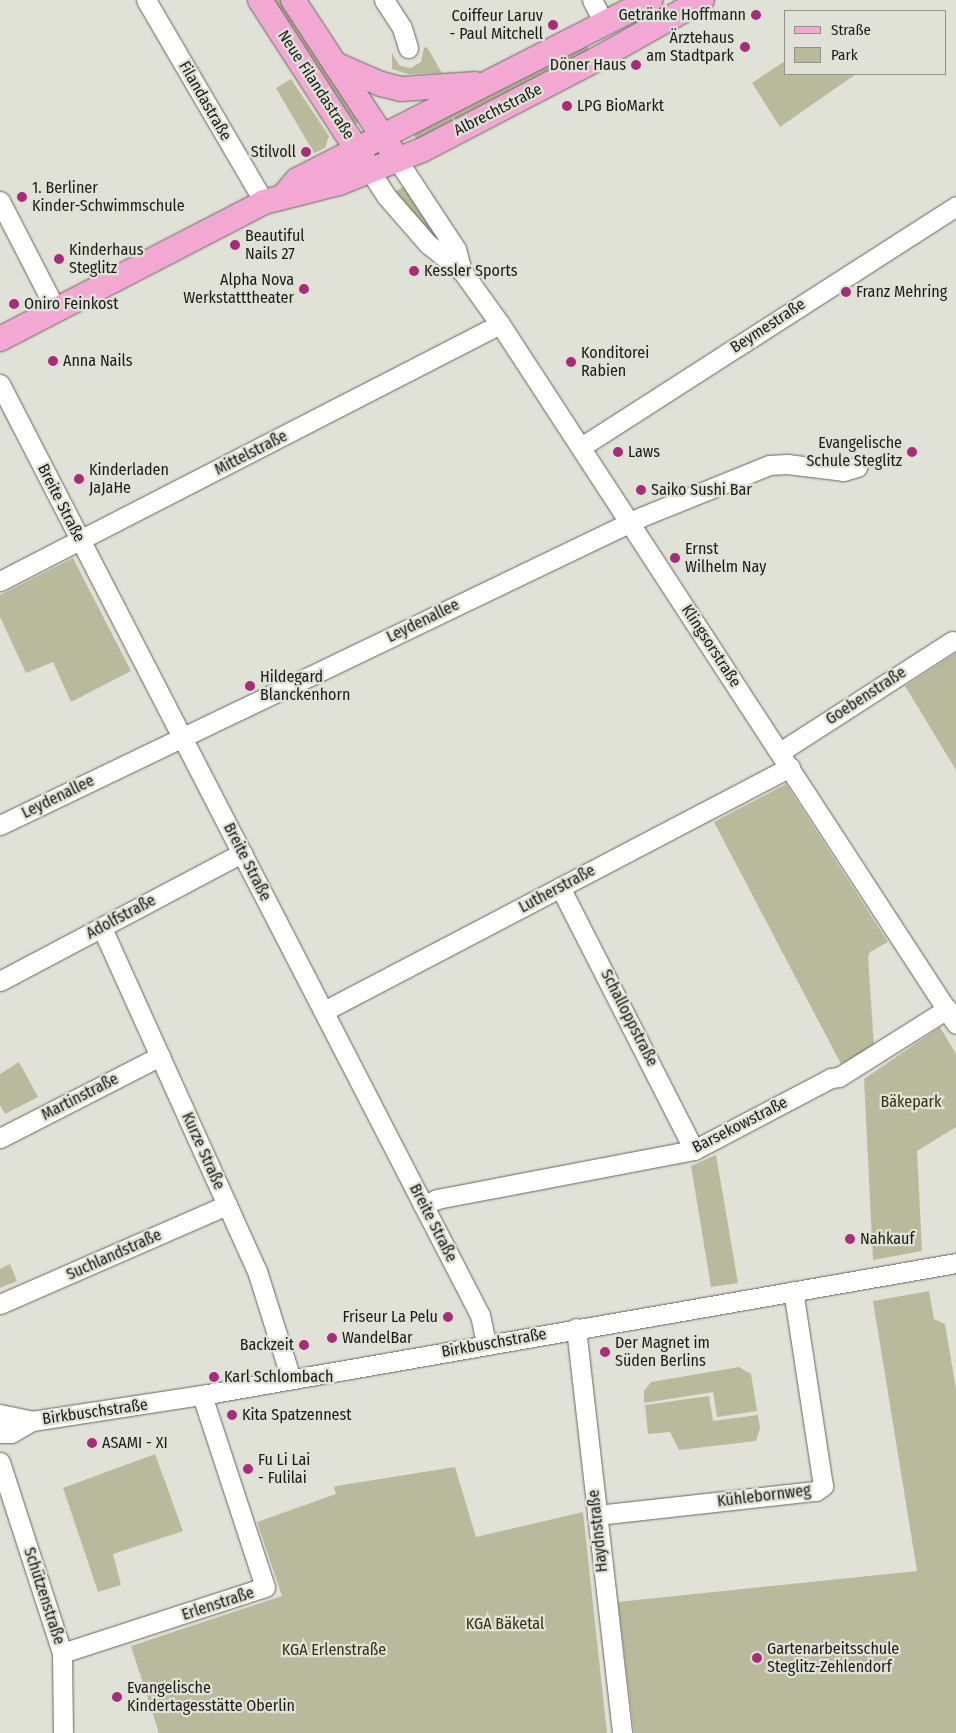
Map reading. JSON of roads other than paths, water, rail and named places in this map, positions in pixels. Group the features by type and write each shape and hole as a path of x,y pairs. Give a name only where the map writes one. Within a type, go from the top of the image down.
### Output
{"main road":[{"name":"Neue Filandastraße","path":"260,0 370,171"},
{"name":"Neue Filandastraße","path":"293,0 398,161"},
{"name":"Albrechtstraße","path":"0,339 274,199 297,180 383,138 651,0"},
{"name":"Albrechtstraße","path":"274,199 339,183 398,161 629,42 702,0"},
{"path":"610,21 629,42"},
{"path":"333,63 380,84 401,89 439,89 492,82"}],"street":[{"name":"Filandastraße","path":"146,0 274,199"},
{"path":"384,0 402,28 408,48"},
{"path":"592,0 610,21"},
{"name":"Klingsorstraße","path":"398,161 456,249 462,271"},
{"name":"Klingsorstraße","path":"370,171 387,196 428,244 462,271 500,324 951,1016"},
{"path":"0,201 56,310"},
{"name":"Beymestraße","path":"580,447 956,206"},
{"name":"Mittelstraße","path":"0,581 500,324"},
{"name":"Breite Straße","path":"0,384 480,1315 486,1344"},
{"name":"Leydenallee","path":"0,825 630,522 769,465 787,464 843,472 857,467"},
{"name":"Goebenstraße","path":"785,760 952,641"},
{"name":"Lutherstraße","path":"324,1011 560,888 785,760"},
{"name":"Adolfstraße","path":"0,981 242,853"},
{"name":"Schalloppstraße","path":"560,888 694,1150"},
{"name":"Kurze Straße","path":"102,928 257,1271 291,1380"},
{"name":"Barsekowstraße","path":"423,1204 437,1199 694,1150 822,1082 839,1077 951,1016"},
{"name":"Martinstraße","path":"0,1138 160,1056"},
{"name":"Suchlandstraße","path":"0,1304 227,1205"},
{"name":"Birkbuschstraße","path":"0,1414 32,1421 202,1395 576,1328 956,1263"},
{"name":"Kühlebornweg","path":"597,1515 816,1491 823,1486 793,1291"},
{"name":"Haydnstraße","path":"576,1328 622,1733"},
{"name":"Erlenstraße","path":"62,1653 265,1587 202,1395"},
{"name":"Birkbuschstraße","path":"0,1433 11,1433 32,1421"},
{"name":"Schützenstraße","path":"0,1462 62,1653 63,1733"}],"place":[{"name":"Getränke Hoffmann","path":"756,15"},
{"name":"Coiffeur Laruv - Paul Mitchell","path":"553,25"},
{"name":"Ärztehaus am Stadtpark","path":"745,47"},
{"name":"Döner Haus","path":"636,65"},
{"name":"LPG BioMarkt","path":"567,106"},
{"name":"Stilvoll","path":"306,152"},
{"name":"1. Berliner Kinder-Schwimmschule","path":"22,197"},
{"name":"Beautiful Nails 27","path":"235,245"},
{"name":"Kinderhaus Steglitz","path":"59,259"},
{"name":"Kessler Sports","path":"414,271"},
{"name":"Alpha Nova Werkstatttheater","path":"304,289"},
{"name":"Franz Mehring","path":"846,292"},
{"name":"Oniro Feinkost","path":"14,304"},
{"name":"Anna Nails","path":"53,361"},
{"name":"Konditorei Rabien","path":"571,362"},
{"name":"Laws","path":"618,452"},
{"name":"Evangelische Schule Steglitz","path":"912,452"},
{"name":"Kinderladen JaJaHe","path":"79,479"},
{"name":"Saiko Sushi Bar","path":"641,490"},
{"name":"Ernst Wilhelm Nay","path":"675,558"},
{"name":"Hildegard Blanckenhorn","path":"250,686"},
{"name":"Nahkauf","path":"850,1239"},
{"name":"Friseur La Pelu","path":"448,1317"},
{"name":"WandelBar","path":"332,1338"},
{"name":"Backzeit","path":"304,1345"},
{"name":"Der Magnet im Süden Berlins","path":"605,1352"},
{"name":"Karl Schlombach","path":"214,1377"},
{"name":"Kita Spatzennest","path":"232,1415"},
{"name":"ASAMI - XI","path":"92,1443"},
{"name":"Fu Li Lai - Fulilai","path":"248,1469"},
{"name":"Gartenarbeitsschule Steglitz-Zehlendorf","path":"757,1658"},
{"name":"Evangelische Kindertagesstätte Oberlin","path":"117,1697"}],"park label":[{"name":"Bäkepark","path":"911,1102"},
{"name":"KGA Bäketal","path":"505,1624"},
{"name":"KGA Erlenstraße","path":"334,1650"}]}
